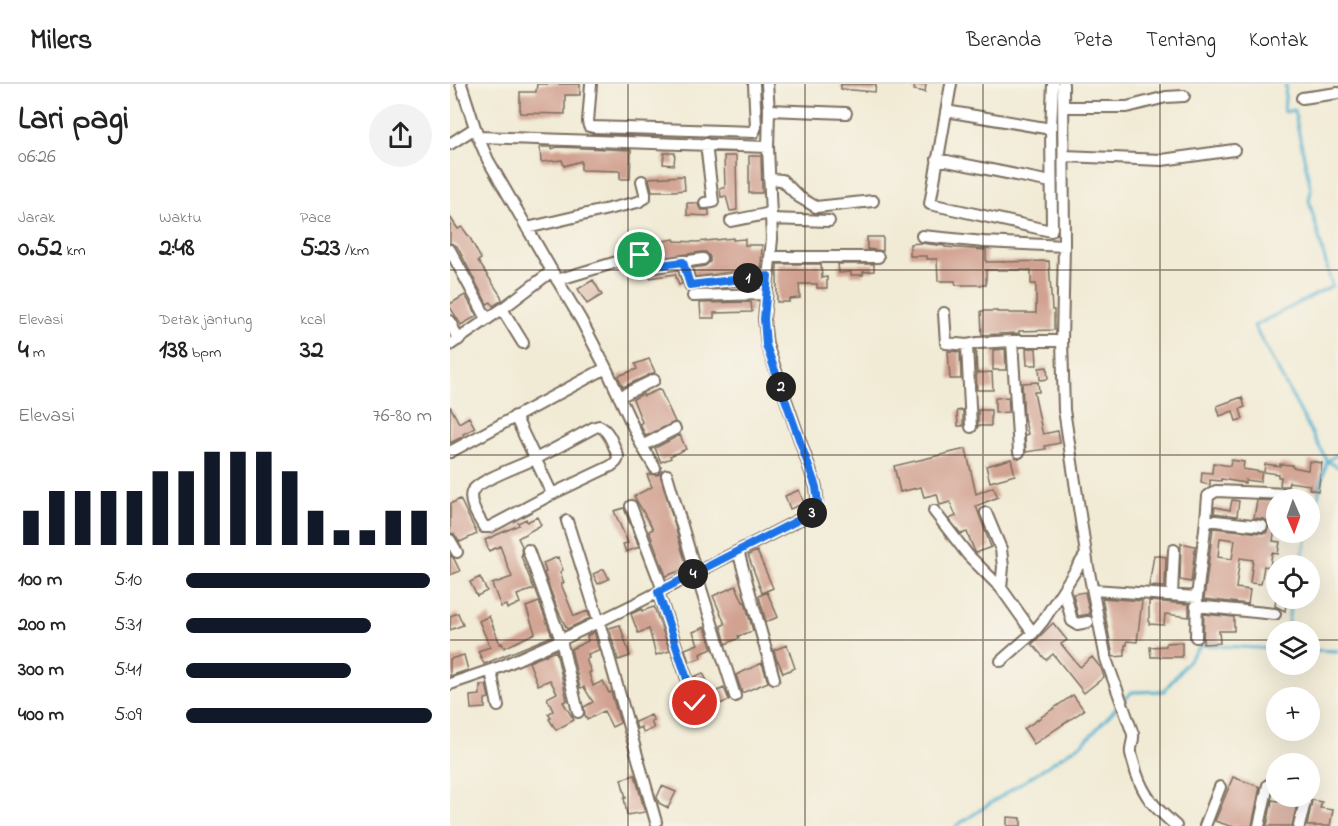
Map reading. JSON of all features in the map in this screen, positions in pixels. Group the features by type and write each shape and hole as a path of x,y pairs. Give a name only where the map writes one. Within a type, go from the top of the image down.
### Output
{"street":[{"path":"461,84 488,160 581,320 655,468"},
{"path":"591,84 589,126 755,132 754,84"},
{"path":"450,684 491,670 599,622 812,513 818,503 816,487 766,345 764,319 772,239 767,84"},
{"path":"951,84 929,202 1051,231 1053,84"},
{"path":"1063,84 1064,410 1086,554 1106,659 1134,738 1131,754 1141,787 1152,803 1176,826"},
{"path":"1302,98 1338,93"},
{"path":"1063,107 1127,107 1166,97 1184,96"},
{"path":"769,110 846,113"},
{"path":"946,111 1051,129"},
{"path":"450,144 477,133 768,147"},
{"path":"705,202 713,202 706,144"},
{"path":"1064,156 1162,160 1234,150"},
{"path":"937,159 1051,182"},
{"path":"769,179 782,180 799,197 816,207 873,201"},
{"path":"526,228 638,202 645,198 642,181"},
{"path":"731,221 771,216 828,220"},
{"path":"922,236 993,243 1064,246"},
{"path":"450,250 487,319"},
{"path":"450,321 454,342 554,276 640,255 648,267 703,259"},
{"path":"770,257 878,257"},
{"path":"683,262 690,285 768,276"},
{"path":"693,296 766,294"},
{"path":"502,309 523,343"},
{"path":"944,313 946,343 967,345 1012,341 1062,341"},
{"path":"1012,341 1019,452"},
{"path":"967,345 971,427"},
{"path":"450,452 606,368"},
{"path":"619,397 654,380"},
{"path":"515,416 552,494"},
{"path":"595,427 604,428 618,456 615,463 552,494 490,527 484,527 472,504 471,493 495,476 536,458 595,427"},
{"path":"642,446 675,429"},
{"path":"667,475 735,696"},
{"path":"1196,637 1196,601 1208,496 1216,491 1266,493"},
{"path":"631,506 695,703"},
{"path":"934,511 963,550 1001,588 1033,633"},
{"path":"986,513 1001,549 1003,567 1001,588"},
{"path":"1206,520 1262,526"},
{"path":"567,521 599,622 656,822"},
{"path":"450,540 457,552"},
{"path":"528,550 561,640 578,712"},
{"path":"1172,595 1174,550"},
{"path":"738,551 774,678"},
{"path":"1001,661 1043,621 1086,554"},
{"path":"1064,590 1072,621 1077,624 1088,622"},
{"path":"1093,590 1172,595 1275,614"},
{"path":"491,670 498,705"},
{"path":"1205,826 1220,787"},
{"path":"1259,826 1266,794"},
{"path":"1299,826 1304,807"}],"building":[{"path":"537,84 580,84 580,95 565,95 565,114 520,113 520,92 536,92"},
{"path":"841,84 876,84 875,92 841,89"},
{"path":"915,84 926,84 925,92 914,90"},
{"path":"540,147 631,150 630,179 620,179 620,171 581,170 581,161 564,166 562,160 541,162"},
{"path":"664,153 675,153 674,165 663,164"},
{"path":"724,156 736,156 737,210 730,211 726,196 721,197 720,188 725,188"},
{"path":"749,156 761,156 762,193 749,193"},
{"path":"684,176 685,190 652,191 649,178"},
{"path":"687,203 698,203 702,210 709,210 709,216 687,215"},
{"path":"450,217 458,229 462,227 470,238 481,259 478,261 501,296 502,300 493,306 491,302 487,304 457,246 450,243"},
{"path":"867,237 883,237 883,251 867,249"},
{"path":"733,238 733,240 745,239 745,245 762,245 761,269 695,277 693,268 705,266 710,262 710,257 706,252 652,259 643,243 674,239 675,241 697,242"},
{"path":"921,243 986,250 986,262 1049,261 1054,330 982,335 981,311 1036,313 1036,284 1031,284 1031,270 986,270 986,285 956,285 955,281 938,281 937,259 927,259 927,256 910,256 910,244"},
{"path":"777,264 821,264 822,278 827,277 827,288 817,288 817,284 799,284 800,298 789,299 789,302 777,302"},
{"path":"838,264 874,264 874,271 863,272 863,275 851,275 851,272 839,273"},
{"path":"678,270 682,284 679,285 675,274 650,278 649,274"},
{"path":"593,280 602,295 587,304 578,289"},
{"path":"465,295 477,316 461,325 450,304"},
{"path":"751,302 752,312 714,313 714,318 701,318 700,303"},
{"path":"1026,348 1036,348 1037,365 1027,365"},
{"path":"1005,349 1006,370 993,370 993,350"},
{"path":"948,351 960,352 961,379 950,379"},
{"path":"975,351 977,373 992,372 993,390 977,390"},
{"path":"649,359 655,372 623,387 618,376 637,369 635,364"},
{"path":"1047,367 1048,379 1040,380 1039,368"},
{"path":"1038,382 1039,392 1034,392 1043,434 1058,431 1060,443 1045,446 1046,449 1026,452 1025,435 1028,434 1024,417 1022,383"},
{"path":"660,389 675,422 646,436 633,399"},
{"path":"1008,397 1009,412 995,413 995,398"},
{"path":"1242,397 1245,407 1240,409 1243,419 1236,421 1233,411 1220,416 1217,406"},
{"path":"450,406 459,423 469,417 475,428 450,443"},
{"path":"963,410 963,426 958,426 957,411"},
{"path":"978,410 991,410 991,426 978,426"},
{"path":"680,435 686,449 661,462 655,448"},
{"path":"966,449 976,494 993,487 998,497 976,506 991,547 976,553 967,532 961,534 949,519 956,516 950,502 940,505 937,494 924,497 921,487 900,492 894,466"},
{"path":"1011,459 1015,475 990,482 986,466"},
{"path":"1231,460 1244,462 1243,469 1262,472 1260,482 1245,480 1245,483 1221,479 1221,481 1210,480 1210,485 1201,483 1202,472 1212,473 1213,463 1230,466"},
{"path":"1309,461 1322,463 1318,489 1309,489 1310,485 1289,482 1288,486 1280,486 1281,477 1278,477 1278,474 1264,472 1265,464 1292,465 1292,467 1308,470"},
{"path":"660,474 687,568 666,576 649,531 653,529 634,496 652,487 647,475"},
{"path":"799,490 804,503 790,509 785,496"},
{"path":"460,499 477,534 460,542 454,534 450,533 450,504"},
{"path":"1232,500 1239,501 1237,516 1214,513 1215,507 1230,510"},
{"path":"1257,500 1266,500 1266,520 1254,518"},
{"path":"624,508 639,547 626,552 623,544 628,543 614,511"},
{"path":"537,517 541,525 518,538 522,546 521,556 534,589 517,595 520,603 507,609 506,605 501,607 492,584 512,577 500,546 489,551 485,540 519,525 518,523 526,519 527,522"},
{"path":"1213,528 1266,533 1266,543 1280,543 1278,554 1266,555 1266,566 1264,566 1261,584 1250,583 1253,560 1240,558 1236,588 1250,590 1248,604 1204,599","holes":["1220,538 1235,540 1232,559 1218,557"]},
{"path":"1181,543 1195,546 1191,582 1180,580"},
{"path":"757,551 773,588 762,593 748,555"},
{"path":"450,555 460,571 450,575"},
{"path":"1154,555 1166,557 1165,587 1149,586"},
{"path":"558,557 563,570 560,572 564,583 561,584 574,616 588,611 590,618 567,629 544,573 546,572 543,563"},
{"path":"604,569 609,579 598,584 593,574"},
{"path":"480,577 487,591 477,596 470,582"},
{"path":"736,586 745,602 753,631 738,636 739,638 726,644 721,626 725,624 713,596"},
{"path":"767,592 778,617 766,622 759,596"},
{"path":"1085,592 1090,614 1078,616 1073,594"},
{"path":"1102,598 1142,601 1137,642 1127,641 1125,656 1113,657"},
{"path":"1149,601 1189,604 1189,617 1165,614 1164,625 1149,624"},
{"path":"539,602 552,636 484,664 478,651 490,647 479,621 489,616 500,644 502,643 504,648 535,633 526,607"},
{"path":"654,607 670,651 656,655 649,629 638,633 631,614"},
{"path":"458,613 463,625 450,630 450,616"},
{"path":"1204,614 1234,617 1234,631 1219,631 1220,643 1203,644"},
{"path":"1053,623 1067,640 1061,644 1080,667 1092,657 1101,668 1104,677 1084,693 1053,654 1046,660 1032,644"},
{"path":"620,625 630,656 618,660 609,628"},
{"path":"705,627 712,649 700,654 701,658 689,662 685,649 698,644 693,632"},
{"path":"594,632 599,650 588,654 589,658 586,659 593,686 603,681 609,693 611,692 620,723 612,727 604,711 587,720 584,707 593,702 584,687 580,688 571,649 588,641 587,636"},
{"path":"1182,642 1182,657 1151,657 1150,647"},
{"path":"787,645 795,668 783,673 774,650"},
{"path":"556,651 567,700 563,702 574,720 556,730 549,719 551,718 548,714 553,711 547,698 557,693 550,680 538,685 529,662"},
{"path":"464,655 468,670 450,676 450,659"},
{"path":"762,663 768,682 742,693 736,675"},
{"path":"703,673 708,683 698,687 694,677"},
{"path":"480,685 486,685 489,698 485,699 485,708 471,709 470,696 480,695"},
{"path":"724,688 729,700 715,706 710,694"},
{"path":"1073,695 1084,710 1034,744 1024,729"},
{"path":"651,715 654,728 644,733 641,727 637,729 635,722"},
{"path":"635,775 645,812 627,815 624,798 626,798 621,779"},
{"path":"1233,777 1260,787 1252,826 1230,826 1215,821"},
{"path":"662,786 676,792 668,808 659,803 657,797"},
{"path":"1320,802 1322,802 1320,808 1333,810 1330,826 1307,826 1311,807 1320,807"},
{"path":"1271,807 1296,807 1292,826 1267,826"},
{"path":"1007,817 1021,818 1021,826 1007,826"}],"waterway":[{"path":"1286,84 1284,112 1294,110 1311,190 1309,200 1332,286 1254,326 1327,461 1338,467"},
{"path":"1320,489 1327,461 1338,454"},
{"path":"1303,555 1305,543"},
{"path":"1288,621 1290,609"},
{"path":"1124,700 1132,692 1164,691 1201,645 1266,648"},
{"path":"1320,650 1338,651"},
{"path":"956,826 1084,742 1119,705"}],"route":[{"path":"640,255 648,267 683,262 690,285 768,276 764,319 766,345 816,487 818,503 812,513 658,592 695,703"}]}
